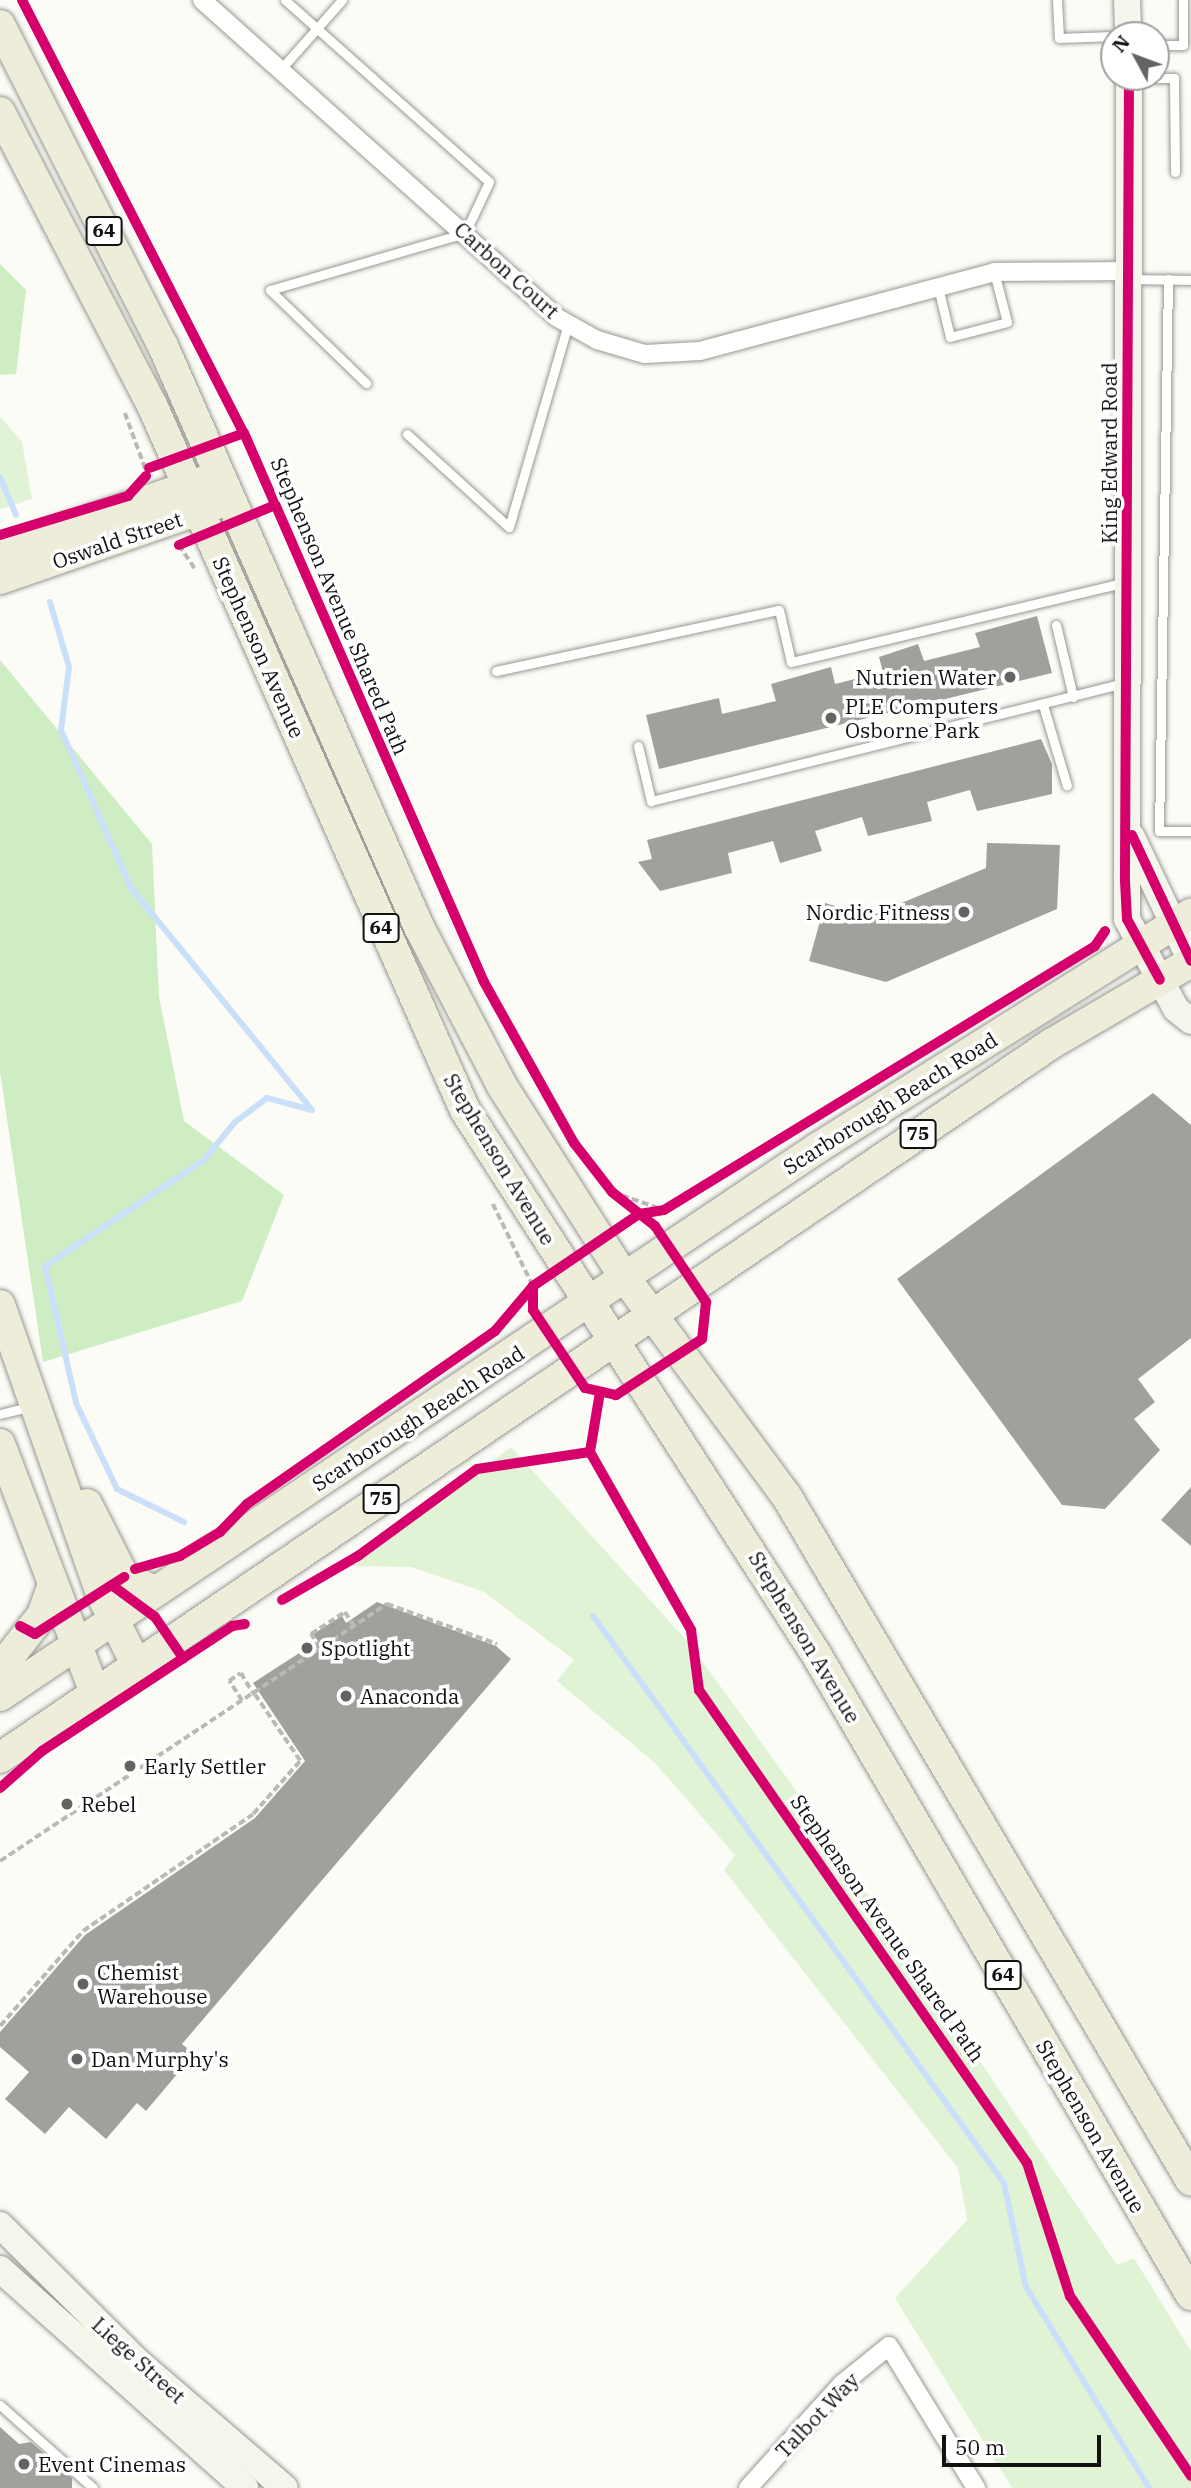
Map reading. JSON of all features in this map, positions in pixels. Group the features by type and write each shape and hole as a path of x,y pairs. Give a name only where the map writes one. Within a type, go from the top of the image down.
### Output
{"main road":[{"path":"1127,0 1128,21"},
{"name":"Stephenson Avenue","path":"0,25 228,486 419,927 502,1086 625,1278 787,1497 1191,2181"},
{"name":"King Edward Road","path":"1129,91 1127,919 1160,980 1191,1021"},
{"name":"Stephenson Avenue","path":"0,112 119,336 178,490 427,1034 465,1110 616,1339 816,1654 1191,2295"},
{"name":"Oswald Street","path":"0,551 178,490 228,486"},
{"name":"Oswald Street","path":"0,579 178,490"},
{"name":"King Edward Road","path":"1129,828 1181,921 1191,962"},
{"name":"Scarborough Beach Road","path":"0,1696 670,1248 1181,921"},
{"name":"Scarborough Beach Road","path":"0,1758 1051,1044 1191,962"},
{"path":"0,1305 33,1406 113,1619 137,1666"},
{"path":"33,1406 64,1451 124,1577 155,1591"},
{"path":"0,1444 72,1647 94,1693"},
{"path":"0,1669 42,1615 51,1590"},
{"name":"Liege Street","path":"0,2225 136,2360 285,2488"},
{"name":"Liege Street","path":"0,2269 245,2488"}],"street":[{"name":"Carbon Court","path":"202,0 568,324 597,341 645,354 700,351 994,272 1128,275"},
{"name":"Talbot Way","path":"748,2488 842,2384 889,2346 976,2488"}],"lane":[{"path":"285,0 489,182 465,233 270,290 366,383"},
{"path":"281,69 342,0"},
{"path":"1057,0 1059,38 1100,37"},
{"path":"1170,45 1184,45 1183,0"},
{"path":"1170,78 1174,78 1175,172"},
{"path":"938,287 950,337 1007,322 994,272"},
{"path":"1128,275 1191,279"},
{"path":"1168,279 1159,831 1191,831"},
{"path":"407,434 509,527 568,324"},
{"path":"496,671 779,610 791,662 1128,581"},
{"path":"1056,625 1073,697"},
{"path":"638,746 651,801 1128,682"},
{"path":"1043,705 1067,786"},
{"path":"0,1414 33,1406"},
{"path":"0,2405 93,2488"}],"path":[{"path":"137,486 178,490 179,545"},
{"path":"605,1181 612,1192 639,1214 670,1248"},
{"path":"612,1192 664,1210"},
{"path":"639,1214 664,1210 675,1203"},
{"path":"530,1293 565,1265"},
{"path":"0,1861 387,1604 497,1644"},
{"path":"320,1648 311,1634 337,1617 345,1612 354,1626"},
{"path":"0,2026 83,1931 253,1814 300,1761 241,1673 229,1681 242,1701"}],"green space":[{"path":"0,264 26,290 16,374 0,375"},
{"path":"0,416 22,442 32,499 0,509"},
{"path":"0,660 152,844 159,997 184,1121 284,1195 242,1301 43,1362 0,1072"},
{"path":"511,1447 689,1643 819,1822 1117,2265 1134,2258 1191,2351 1191,2488 1012,2488 895,2298 967,2220 958,2168 724,1870 735,1855 655,1763 557,1681 574,1660 484,1592 411,1567 353,1566"}],"building":[{"path":"1037,616 1052,673 659,769 646,715 719,698 722,714 776,701 771,684 831,667 835,684 883,672 879,657 918,644 924,661 980,647 975,633"},
{"path":"1041,739 1052,764 1052,794 977,811 970,790 927,802 932,821 868,836 862,817 815,831 822,851 780,863 773,841 728,853 732,873 660,891 638,862 652,859 647,840"},
{"name":"Nordic Fitness","path":"987,843 1060,845 1057,909 886,982 809,961 825,903 870,916 986,868"},
{"path":"1153,1093 1191,1125 1191,1338 1138,1379 1155,1402 1134,1419 1160,1450 1105,1509 1062,1505 897,1279"},
{"path":"1191,1487 1191,1546 1161,1520"},
{"path":"377,1602 496,1646 511,1659 182,2044 194,2054 146,2111 137,2103 106,2139 69,2107 45,2134 5,2099 29,2072 0,2047 0,2032 85,1935 255,1818 305,1761 253,1683 318,1641 313,1634 342,1616 346,1623"},
{"name":"Event Cinemas","path":"0,2427 19,2444 31,2442 72,2478 72,2488 0,2488"}],"waterway":[{"path":"0,477 16,515"},
{"path":"50,602 69,667 61,730 131,888 312,1110 267,1098 235,1122 204,1160 45,1266 76,1403 117,1489 184,1522"},
{"path":"593,1616 1004,2183 1026,2287 1149,2488"}],"cycle path":[{"name":"Stephenson Avenue Shared Path","path":"22,0 244,433 484,982 574,1143 612,1192 655,1226 706,1302 702,1339 616,1395 585,1388 533,1310 533,1286"},
{"path":"1129,91 1125,881 1127,919 1160,980"},
{"path":"149,468 244,433"},
{"path":"0,535 128,496 146,476"},
{"name":"Stephenson Avenue Shared Path","path":"179,545 275,505"},
{"path":"1132,835 1191,961"},
{"path":"135,1569 180,1556 220,1532 247,1504 495,1331 533,1286 639,1214 664,1210 1095,946 1105,931"},
{"name":"Stephenson Avenue Shared Path","path":"600,1392 590,1452 691,1630 699,1690 1027,2163 1070,2296 1191,2476"},
{"path":"282,1600 358,1556 477,1469 590,1452"},
{"path":"20,1626 35,1634 124,1577"},
{"path":"113,1586 155,1617 183,1658"},
{"path":"0,1788 42,1751 232,1626 245,1624"}],"place":[{"name":"Nutrien Water","path":"1010,677"},
{"name":"PLE Computers Osborne Park","path":"831,718"},
{"name":"Nordic Fitness","path":"964,912"},
{"name":"Spotlight","path":"307,1648"},
{"name":"Anaconda","path":"346,1696"},
{"name":"Early Settler","path":"130,1766"},
{"name":"Rebel","path":"67,1804"},
{"name":"Chemist Warehouse","path":"83,1984"},
{"name":"Dan Murphy's","path":"77,2059"},
{"name":"Event Cinemas","path":"24,2464"}]}
